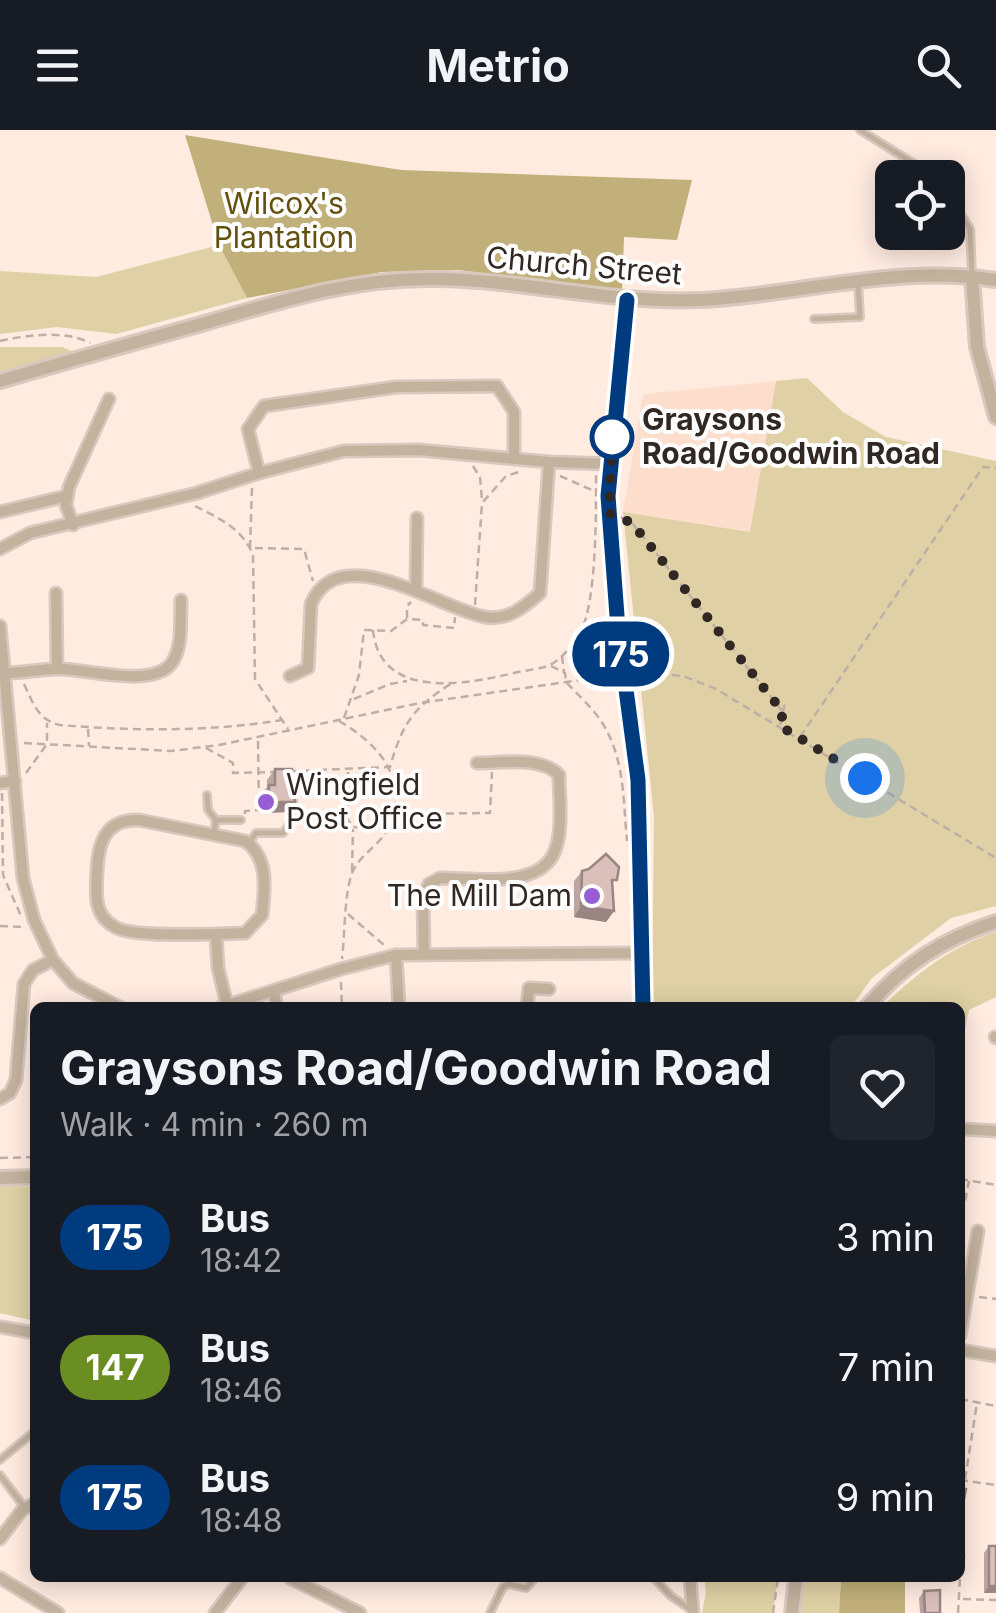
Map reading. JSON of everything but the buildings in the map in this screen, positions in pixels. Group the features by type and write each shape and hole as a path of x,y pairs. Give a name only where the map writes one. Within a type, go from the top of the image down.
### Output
{"street":[{"name":"Church Street","path":"0,381 266,304 348,285 434,278 627,300 704,300 858,279 972,276 996,280"},
{"path":"972,276 977,347 996,418"},
{"path":"627,300 610,464 609,513 638,780 643,1002"},
{"path":"256,474 248,428 264,406 396,387 497,386 514,412 514,459"},
{"path":"72,525 67,496 110,399"},
{"path":"0,549 30,532 182,498 344,451 419,450 549,466 610,464"},
{"path":"290,676 308,668 311,604 316,592 324,583 340,576 382,580 416,589 488,618 519,612 540,593 549,466"},
{"path":"0,512 67,496"},
{"path":"416,589 418,518"},
{"path":"56,593 57,668"},
{"path":"7,673 57,668 145,677 162,674 178,650 181,600"},
{"path":"0,626 30,924 53,960 74,983 110,1002"},
{"path":"424,954 423,900 429,884 440,878 526,876 539,870 554,854 559,775 550,766 477,764"},
{"path":"0,783 16,781"},
{"path":"139,820 247,842 263,866 262,915 245,933 122,931 104,920 96,900 98,846 115,824 139,820"},
{"path":"872,1002 906,966 962,933 996,922"},
{"path":"216,934 222,1002"},
{"path":"238,1002 396,956 644,953"},
{"path":"396,956 400,1002"},
{"path":"0,1098 10,1093 16,1080 24,984 33,970 53,960"},
{"path":"527,1002 529,988 549,990"},
{"path":"274,992 275,1002"},
{"path":"965,1129 996,1131"},
{"path":"0,1178 30,1177"},
{"path":"965,1311 978,1231"},
{"path":"0,1327 30,1332"},
{"path":"965,1351 996,1356"},
{"path":"0,1539 30,1505"},
{"path":"0,1578 58,1613"},
{"path":"215,1613 239,1582"},
{"path":"298,1582 360,1613"},
{"path":"690,1582 693,1612"},
{"path":"792,1613 796,1582"}],"lane":[{"path":"860,130 908,160"},
{"path":"965,222 970,230 972,276"},
{"path":"814,319 860,316 858,279"},
{"path":"208,795 208,810 216,820 214,833"},
{"path":"247,842 256,834 283,834 294,816 293,798"},
{"path":"216,820 240,820"},
{"path":"0,1460 30,1435"},
{"path":"0,1475 30,1505"},
{"path":"490,1613 503,1587 509,1584 526,1588 532,1582"},
{"path":"658,1582 693,1612"}],"path":[{"path":"0,340 46,336 82,339 105,351"},
{"path":"462,454 480,477 482,502 474,613"},
{"path":"482,502 506,476 549,466 596,492"},
{"path":"800,738 983,467 996,468"},
{"path":"256,474 250,548 255,679 289,730"},
{"path":"182,498 219,516 250,548"},
{"path":"609,513 632,523 783,712"},
{"path":"250,548 304,550 316,592"},
{"path":"407,619 407,606 416,589"},
{"path":"343,720 359,675 364,630 391,631 407,619 454,628 457,607"},
{"path":"562,656 566,682 601,721 614,744 622,774 627,842"},
{"path":"549,666 564,674"},
{"path":"24,744 171,751 420,703 650,671 682,676 716,689 996,858"},
{"path":"20,673 40,716 47,722 183,730 282,720"},
{"path":"352,700 411,680"},
{"path":"352,872 388,828 393,814 390,767 404,725 420,703 454,682"},
{"path":"780,726 785,702"},
{"path":"337,721 376,746 390,767"},
{"path":"16,781 47,744 47,722"},
{"path":"88,727 89,747"},
{"path":"247,842 245,810 258,810 258,737"},
{"path":"204,747 233,763 233,772 390,767"},
{"path":"393,814 490,813 492,764"},
{"path":"342,1002 341,969 352,872 348,770"},
{"path":"293,798 300,789 300,771"},
{"path":"0,783 4,803 1,875 30,924 0,926"},
{"path":"294,816 307,820 348,820"},
{"path":"353,827 388,828"},
{"path":"348,914 396,956"},
{"path":"0,1158 30,1158"},
{"path":"965,1181 996,1185"},
{"path":"965,1201 969,1181"},
{"path":"968,1296 996,1299"},
{"path":"965,1400 996,1406"},
{"path":"965,1464 977,1402"},
{"path":"965,1480 996,1485"},
{"path":"773,1613 777,1582"},
{"path":"958,1613 960,1582"},
{"path":"960,1599 996,1600"}],"shaded area":[{"path":"219,245 247,298 116,334 57,327 0,334 0,271 96,277"},
{"path":"0,347 62,347 77,353 0,373"},
{"path":"807,378 843,412 886,437 996,461 996,906 951,918 872,978 855,1002 652,1002 654,817 623,512 750,532 776,381"},
{"path":"776,381 750,532 623,512 643,394"},
{"path":"996,932 996,997 969,1010 965,1029 965,1002 887,1002 934,963"},
{"path":"0,1186 30,1187 30,1320 0,1313"},
{"path":"705,1582 777,1582 773,1613 702,1613"},
{"path":"804,1582 841,1582 839,1613 798,1613"}],"green space":[{"name":"Wilcox's Plantation","path":"185,135 401,170 692,180 677,240 624,237 622,291 458,270 382,272 247,298 219,245"},
{"path":"841,1582 905,1582 905,1613 839,1613"}],"bus line":[{"name":"175","path":"627,300 608,496 618,629 638,780 643,1002"}],"place":[{"name":"Graysons Road/Goodwin Road","path":"612,437"},
{"name":"Wingfield Post Office","path":"266,802"},
{"name":"The Mill Dam","path":"592,896"}],"route":[{"path":"612,437 613,431 609,513 632,523 783,712 780,726 865,778"}]}
